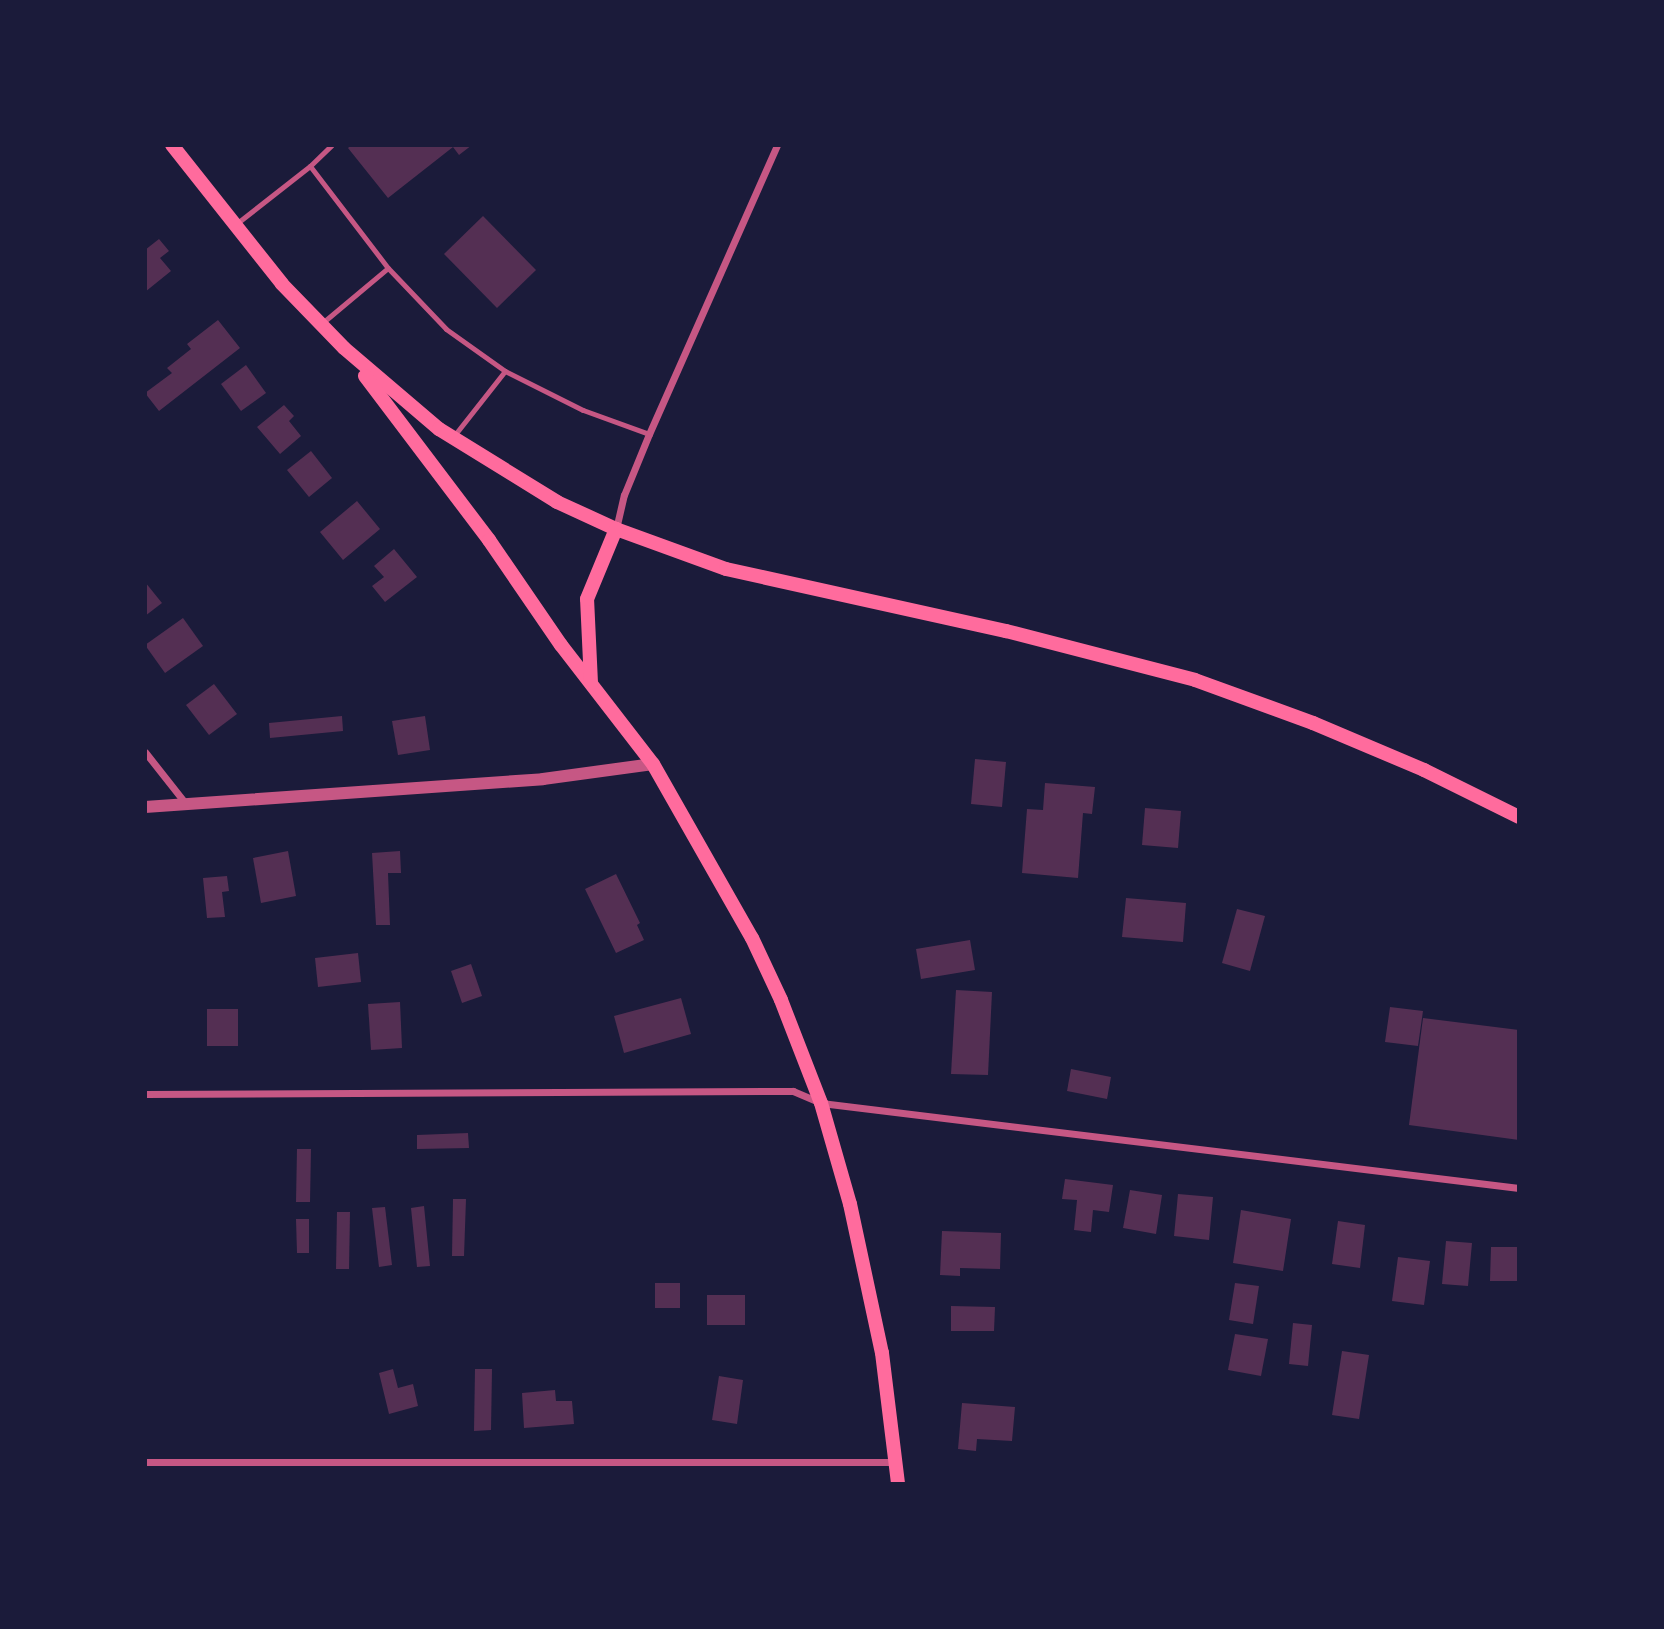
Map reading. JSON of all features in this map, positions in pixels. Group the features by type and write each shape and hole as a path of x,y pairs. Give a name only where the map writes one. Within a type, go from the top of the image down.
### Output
{"main road":[{"path":"172,145 282,284 344,348 394,393 452,438 557,502 616,529 726,569 1006,631 1195,680 1313,723 1424,769 1519,817"},
{"path":"344,348 653,764 752,938 781,1000 821,1103 870,1289 897,1462 898,1484"},
{"path":"591,684 587,599 616,529"}],"street":[{"path":"616,529 624,495 649,434 777,145"},
{"path":"145,752 186,804"},
{"path":"145,807 542,779 653,764"},
{"path":"145,1094 793,1091 821,1103 1519,1188"},
{"path":"145,1462 897,1462"}],"lane":[{"path":"235,225 310,166 332,145"},
{"path":"310,166 388,268 446,329 505,371 583,411 649,434"},
{"path":"321,324 388,268"},
{"path":"452,438 505,371"}],"building":[{"path":"351,145 472,145 459,155 453,147 388,198 348,148"},
{"path":"483,216 536,270 497,308 444,254"},
{"path":"159,239 169,251 160,258 171,271 145,292 145,250"},
{"path":"218,320 240,348 159,411 145,393 172,373 167,368 191,349 187,344"},
{"path":"246,365 266,393 241,411 221,384"},
{"path":"284,405 294,416 289,421 301,436 280,454 257,427"},
{"path":"311,451 332,478 309,497 287,470"},
{"path":"357,501 380,529 343,560 320,532"},
{"path":"394,549 417,577 385,602 372,586 384,577 374,566"},
{"path":"145,582 162,603 145,616"},
{"path":"183,618 203,646 165,673 145,645"},
{"path":"214,684 237,714 209,735 186,705"},
{"path":"342,716 343,731 270,738 269,723"},
{"path":"425,716 430,750 398,755 392,721"},
{"path":"975,759 1006,762 1002,807 971,804"},
{"path":"1045,783 1095,787 1092,814 1083,813 1078,878 1022,873 1027,809 1043,810"},
{"path":"1145,808 1181,811 1178,848 1142,845"},
{"path":"288,851 296,896 261,903 253,858"},
{"path":"400,851 401,873 388,873 390,925 376,925 372,853"},
{"path":"616,874 640,923 637,925 644,940 616,953 585,889"},
{"path":"227,876 229,891 222,892 225,917 207,918 203,878"},
{"path":"1126,898 1186,903 1183,942 1122,937"},
{"path":"1237,909 1265,916 1250,971 1222,963"},
{"path":"970,940 975,970 921,979 916,949"},
{"path":"358,953 361,982 318,987 315,958"},
{"path":"471,964 482,996 462,1003 451,971"},
{"path":"956,990 992,992 988,1075 951,1074"},
{"path":"681,998 691,1034 624,1053 614,1016"},
{"path":"400,1002 402,1048 371,1050 368,1004"},
{"path":"1390,1007 1423,1011 1418,1046 1385,1042"},
{"path":"207,1009 238,1009 238,1046 207,1046"},
{"path":"1423,1018 1519,1030 1519,1140 1409,1125"},
{"path":"1071,1069 1111,1077 1107,1099 1067,1091"},
{"path":"468,1133 469,1148 417,1149 417,1135"},
{"path":"297,1149 311,1149 310,1202 296,1202"},
{"path":"1065,1179 1113,1185 1109,1212 1093,1210 1091,1232 1074,1230 1077,1200 1062,1199"},
{"path":"1130,1190 1162,1195 1156,1234 1123,1228"},
{"path":"1178,1194 1213,1197 1209,1240 1174,1236"},
{"path":"453,1199 466,1199 464,1256 452,1256"},
{"path":"424,1206 430,1266 417,1267 411,1208"},
{"path":"385,1207 392,1265 379,1267 372,1208"},
{"path":"1241,1210 1291,1219 1283,1271 1233,1263"},
{"path":"337,1212 350,1212 349,1269 336,1269"},
{"path":"296,1219 309,1219 309,1253 297,1253"},
{"path":"1338,1221 1365,1225 1360,1268 1332,1264"},
{"path":"942,1231 1001,1233 1000,1269 960,1268 960,1276 940,1275"},
{"path":"1446,1241 1472,1243 1468,1286 1442,1284"},
{"path":"1491,1247 1519,1247 1519,1281 1490,1281"},
{"path":"1398,1257 1430,1261 1424,1305 1392,1301"},
{"path":"655,1283 680,1283 680,1308 655,1308"},
{"path":"1235,1283 1259,1286 1253,1324 1229,1320"},
{"path":"707,1295 745,1295 745,1325 707,1325"},
{"path":"951,1306 995,1307 994,1331 951,1331"},
{"path":"1293,1323 1312,1325 1308,1366 1289,1364"},
{"path":"1235,1334 1268,1339 1261,1376 1228,1370"},
{"path":"1342,1351 1369,1355 1359,1419 1332,1415"},
{"path":"393,1369 398,1388 413,1384 418,1406 389,1414 379,1373"},
{"path":"475,1369 492,1369 491,1430 474,1431"},
{"path":"719,1376 743,1380 737,1424 712,1420"},
{"path":"555,1390 556,1401 572,1401 574,1424 524,1428 522,1393"},
{"path":"962,1403 1015,1407 1012,1441 977,1439 976,1451 958,1449"}]}
